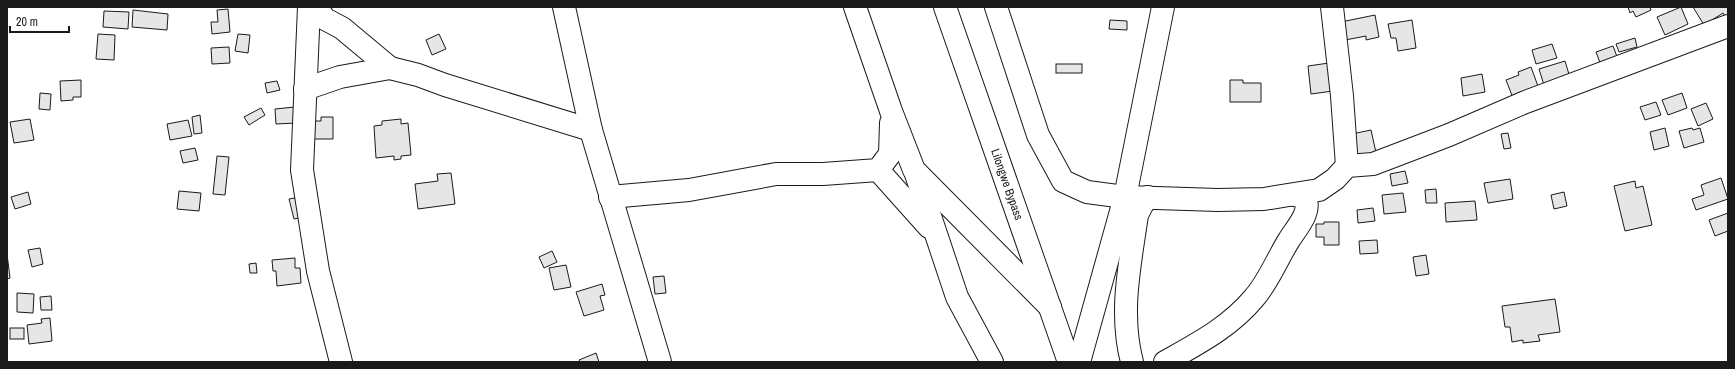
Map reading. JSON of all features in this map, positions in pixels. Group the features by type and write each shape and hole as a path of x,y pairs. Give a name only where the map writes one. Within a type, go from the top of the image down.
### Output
{"street":[{"path":"309,7 304,90 302,170 318,271 341,362"},
{"path":"316,7 325,19 342,28 390,68"},
{"path":"564,7 591,130 660,362"},
{"path":"855,7 891,111 914,170 957,297 992,362"},
{"name":"Lilongwe Bypass","path":"945,7 1069,362"},
{"path":"996,7 1038,134 1063,181 1087,192 1125,196 1218,200 1264,200 1319,190 1335,179 1347,166 1373,164 1449,135 1523,103 1728,26"},
{"path":"1079,362 1125,196 1163,7"},
{"path":"1332,7 1342,96 1347,166"},
{"path":"304,90 340,77 390,68 418,75 445,85 591,130"},
{"path":"610,197 689,190 776,174 823,174 878,170 890,154 891,111"},
{"path":"878,170 934,232"},
{"path":"914,170 1050,307"},
{"path":"1165,362 1198,344 1229,323 1254,298 1306,212 1308,204 1305,197 1294,195"},
{"path":"1133,361 1126,331 1126,289 1137,215 1148,197"}],"building":[{"path":"1628,7 1650,7 1651,10 1636,17 1633,11 1630,13"},
{"path":"1681,7 1688,24 1665,35 1657,17"},
{"path":"1693,7 1728,7 1728,15 1725,17 1723,13 1704,25"},
{"path":"228,9 230,32 212,34 211,22 218,22 217,10"},
{"path":"133,10 168,14 167,30 132,27"},
{"path":"104,11 129,12 128,29 103,27"},
{"path":"1375,15 1379,37 1366,40 1366,36 1345,40 1341,22"},
{"path":"1110,20 1127,21 1127,30 1109,29"},
{"path":"1412,20 1416,48 1398,51 1396,38 1391,38 1388,24"},
{"path":"98,34 115,35 114,60 96,59"},
{"path":"238,34 250,35 248,53 235,51"},
{"path":"439,34 446,49 432,55 426,40"},
{"path":"1635,38 1637,47 1619,52 1616,44"},
{"path":"1552,44 1557,58 1536,64 1532,50"},
{"path":"1613,46 1619,62 1602,68 1596,52"},
{"path":"229,47 230,63 212,64 211,48"},
{"path":"1565,61 1571,81 1544,85 1539,69"},
{"path":"1329,63 1333,91 1311,94 1308,66"},
{"path":"1056,64 1082,64 1082,73 1056,73"},
{"path":"1531,67 1539,89 1513,98 1506,80 1519,75 1518,72"},
{"path":"1482,74 1485,92 1463,96 1461,78"},
{"path":"81,80 81,97 73,97 73,100 61,101 60,81"},
{"path":"1230,80 1243,80 1243,83 1261,83 1261,102 1230,102"},
{"path":"277,81 280,90 267,93 265,83"},
{"path":"40,93 51,94 50,110 39,109"},
{"path":"1682,93 1687,108 1668,115 1662,100"},
{"path":"1656,102 1661,115 1645,120 1640,107"},
{"path":"1706,103 1713,119 1698,126 1691,109"},
{"path":"295,107 296,123 276,124 275,109"},
{"path":"261,108 265,115 249,125 244,117"},
{"path":"200,115 202,133 194,134 192,117"},
{"path":"321,117 333,117 333,139 312,139 312,121 321,121"},
{"path":"30,119 34,140 14,143 10,122"},
{"path":"401,119 401,124 408,123 411,155 401,156 401,159 394,160 394,156 376,158 374,126 382,125 382,121"},
{"path":"188,120 192,136 170,140 167,124"},
{"path":"1665,128 1669,146 1654,150 1650,132"},
{"path":"1692,128 1693,130 1700,128 1704,142 1684,148 1679,131"},
{"path":"1371,130 1377,157 1356,162 1347,135"},
{"path":"1508,133 1511,148 1504,149 1501,134"},
{"path":"195,148 198,160 183,163 180,151"},
{"path":"217,156 229,157 225,195 213,194"},
{"path":"1405,171 1408,183 1392,186 1390,174"},
{"path":"451,173 455,204 418,209 415,184 438,181 437,174"},
{"path":"1721,178 1728,199 1696,210 1692,199 1704,195 1701,185"},
{"path":"1510,179 1513,199 1488,203 1484,183"},
{"path":"1635,181 1636,188 1643,186 1652,225 1625,231 1614,186"},
{"path":"1436,189 1437,203 1426,203 1425,190"},
{"path":"179,191 201,193 199,211 177,209"},
{"path":"28,192 31,204 15,209 11,197"},
{"path":"1564,192 1567,206 1554,209 1551,195"},
{"path":"1403,193 1406,212 1384,214 1382,195"},
{"path":"300,197 304,217 294,219 289,199"},
{"path":"1475,201 1477,220 1446,222 1445,203"},
{"path":"1373,208 1375,221 1358,223 1357,210"},
{"path":"1728,213 1728,231 1715,236 1709,220"},
{"path":"1324,222 1339,222 1339,245 1324,245 1324,237 1316,237 1316,224 1324,224"},
{"path":"1377,240 1378,253 1360,254 1359,241"},
{"path":"40,248 43,264 32,267 28,250"},
{"path":"552,251 557,262 544,268 539,257"},
{"path":"7,254 10,278 7,279"},
{"path":"1426,255 1429,274 1416,276 1413,257"},
{"path":"295,258 295,268 300,268 301,283 277,286 276,271 273,271 272,260"},
{"path":"256,263 257,273 250,273 249,264"},
{"path":"566,265 571,287 554,290 549,268"},
{"path":"664,276 666,293 655,294 653,277"},
{"path":"602,284 605,295 600,296 604,310 584,316 576,292"},
{"path":"17,293 34,294 33,313 17,312"},
{"path":"51,296 52,310 41,310 40,297"},
{"path":"1555,299 1560,332 1538,335 1540,341 1523,343 1523,340 1512,342 1510,327 1505,327 1502,306"},
{"path":"50,318 52,341 29,344 27,325 42,323 41,319"},
{"path":"10,328 24,328 24,339 10,339"},
{"path":"596,353 599,362 580,362 579,360"}]}
